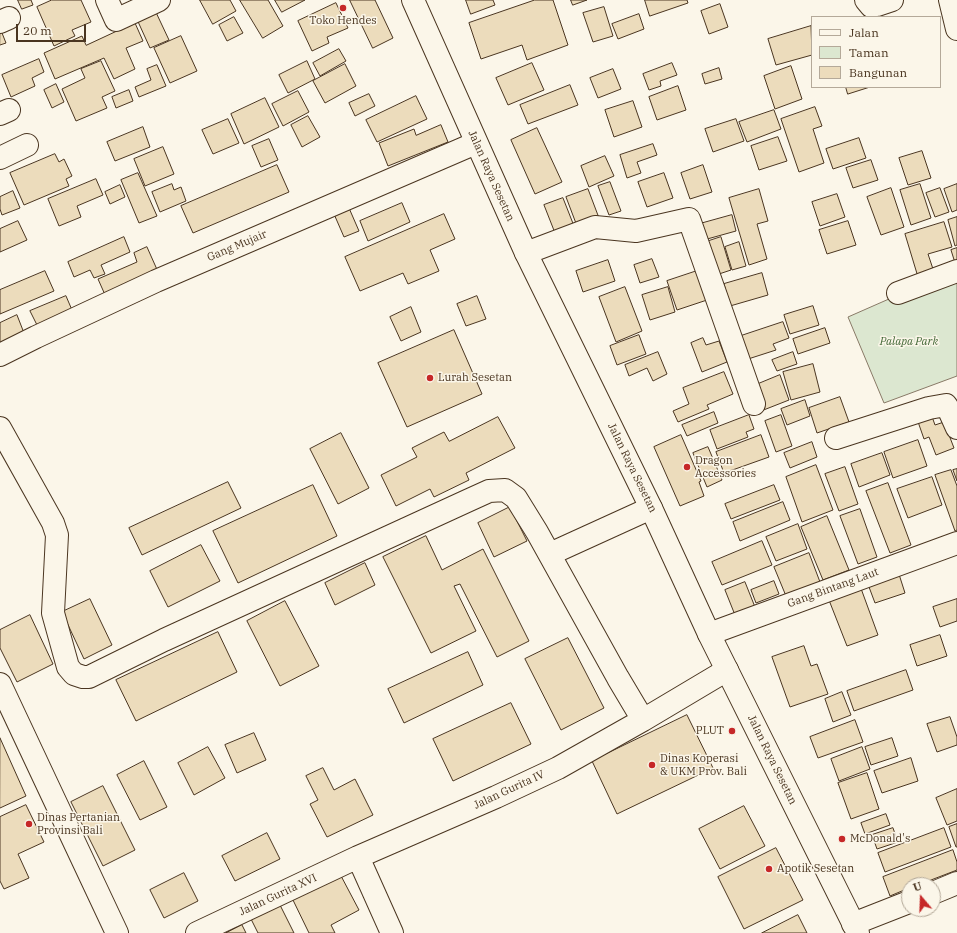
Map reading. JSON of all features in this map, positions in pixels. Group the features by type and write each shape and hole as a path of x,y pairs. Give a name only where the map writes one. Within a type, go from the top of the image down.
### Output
{"street":[{"path":"107,0 116,20 158,0"},
{"name":"Jalan Raya Sesetan","path":"412,0 526,253 652,508 727,670 855,928"},
{"path":"867,2 871,6 892,0"},
{"path":"950,0 957,26"},
{"name":"Gang Mujair","path":"0,355 156,281 476,143"},
{"path":"0,158 27,145"},
{"path":"526,253 595,227 636,231 689,219 754,404"},
{"path":"898,293 957,271"},
{"path":"836,438 942,405 946,405 948,408 957,428"},
{"path":"0,428 53,523 57,535 53,613 68,667 74,674 89,677 170,637 489,491 505,490 516,498 550,554 618,678 644,720"},
{"path":"550,554 652,508"},
{"name":"Gang Bintang Laut","path":"710,634 957,543"},
{"name":"Jalan Gurita IV","path":"358,857 496,797 558,768 644,720 727,670"},
{"path":"0,684 117,933"},
{"path":"358,857 392,933"},
{"name":"Jalan Gurita XVI","path":"197,933 358,857"},
{"path":"941,890 957,884"},
{"path":"855,928 901,906"}],"green space":[{"name":"Palapa Park","path":"957,274 957,376 884,403 848,317 898,295"}],"building":[{"path":"18,0 31,0 33,5 22,9"},
{"path":"52,0 81,0 91,22 72,30 75,36 54,46 37,7"},
{"path":"200,0 230,0 236,11 213,24"},
{"path":"240,0 268,0 283,26 263,38"},
{"path":"275,0 305,0 282,12"},
{"path":"350,0 375,0 393,38 373,48"},
{"path":"466,0 493,0 495,5 471,14"},
{"path":"535,0 553,0 568,45 527,60 522,45 481,59 469,23"},
{"path":"571,0 587,0 573,5"},
{"path":"645,0 687,0 688,3 650,16"},
{"path":"336,3 348,28 327,37 329,43 312,51 298,21"},
{"path":"720,4 728,27 709,34 701,11"},
{"path":"153,6 169,40 150,48 135,15"},
{"path":"604,7 613,36 593,42 583,13"},
{"path":"639,14 644,29 618,39 612,24"},
{"path":"234,17 243,33 227,41 219,25"},
{"path":"135,23 143,41 126,48 135,69 114,79 104,58 55,79 44,53 82,36 86,45"},
{"path":"811,26 811,55 776,65 768,39"},
{"path":"0,28 6,43 0,45"},
{"path":"181,36 197,71 170,83 154,48"},
{"path":"339,49 346,61 320,76 313,63"},
{"path":"39,59 44,72 32,78 35,86 11,97 2,75"},
{"path":"101,61 115,91 102,97 107,108 76,121 62,89 85,78 81,69"},
{"path":"307,61 315,79 288,93 279,75"},
{"path":"532,63 544,90 508,105 496,78"},
{"path":"672,63 677,75 660,81 661,86 649,90 643,74"},
{"path":"345,64 356,86 325,103 313,81"},
{"path":"157,65 166,86 139,97 135,87 151,80 147,69"},
{"path":"791,66 802,99 775,109 764,76"},
{"path":"719,68 722,79 705,84 702,74"},
{"path":"613,69 621,89 598,98 590,78"},
{"path":"56,84 64,102 52,108 44,90"},
{"path":"570,85 578,105 528,124 520,105"},
{"path":"678,86 686,110 657,120 649,97"},
{"path":"846,88 867,88 848,94"},
{"path":"129,90 133,101 116,108 112,97"},
{"path":"298,91 309,112 283,126 272,104"},
{"path":"369,94 375,106 355,116 349,103"},
{"path":"416,96 427,119 377,142 366,120"},
{"path":"265,98 279,127 244,144 231,114"},
{"path":"633,101 642,127 614,137 605,110"},
{"path":"815,107 822,126 813,129 824,163 799,172 781,119"},
{"path":"774,110 781,129 747,142 739,122"},
{"path":"308,116 320,137 302,147 291,125"},
{"path":"228,119 239,143 213,154 202,130"},
{"path":"736,119 744,141 713,152 705,129"},
{"path":"441,125 448,142 388,166 379,143 414,129 416,135"},
{"path":"143,127 150,147 115,161 107,142"},
{"path":"537,128 562,182 535,194 511,140"},
{"path":"778,137 787,161 759,170 751,146"},
{"path":"859,138 866,158 833,169 826,149"},
{"path":"269,139 278,160 261,167 252,146"},
{"path":"653,144 657,155 637,162 641,173 627,178 620,155"},
{"path":"163,147 174,174 145,186 134,159"},
{"path":"922,151 931,178 908,185 899,158"},
{"path":"55,154 59,162 64,159 72,176 66,179 69,186 24,205 10,173"},
{"path":"605,156 614,176 589,187 581,166"},
{"path":"871,160 878,180 853,188 846,168"},
{"path":"277,165 289,192 193,233 181,206"},
{"path":"703,165 712,192 690,199 681,173"},
{"path":"138,173 157,216 139,223 121,180"},
{"path":"664,173 673,198 647,207 638,182"},
{"path":"96,179 103,195 77,206 81,217 59,226 48,199"},
{"path":"610,182 621,211 609,215 598,186"},
{"path":"172,184 174,190 181,187 186,201 160,212 152,192"},
{"path":"920,184 931,218 911,225 900,190"},
{"path":"957,184 957,210 952,212 944,189"},
{"path":"120,185 125,197 110,204 105,192"},
{"path":"891,188 904,227 881,235 867,197"},
{"path":"940,188 949,212 935,217 926,193"},
{"path":"588,189 599,218 577,226 566,197"},
{"path":"759,189 768,221 757,224 767,259 749,265 729,198"},
{"path":"13,191 20,208 2,215 0,209 0,197"},
{"path":"837,194 845,217 820,226 812,202"},
{"path":"563,198 574,226 555,233 544,205"},
{"path":"402,203 410,222 368,241 360,221"},
{"path":"349,208 359,231 344,237 334,214"},
{"path":"444,214 455,239 430,250 439,271 408,284 403,273 360,291 345,257"},
{"path":"732,215 736,231 700,241 696,225"},
{"path":"957,217 957,245 955,246 948,220"},
{"path":"18,221 27,240 0,252 0,229"},
{"path":"848,221 856,245 827,254 819,230"},
{"path":"944,222 952,247 928,254 934,272 918,277 905,234"},
{"path":"124,237 130,252 101,265 105,274 94,278 90,270 74,277 68,262"},
{"path":"721,237 731,270 713,276 703,243"},
{"path":"739,242 746,266 732,270 725,247"},
{"path":"147,247 159,274 106,297 98,279 137,262 134,253"},
{"path":"957,248 957,266 956,266 951,250"},
{"path":"652,259 659,277 640,283 634,265"},
{"path":"608,260 615,281 583,292 576,271"},
{"path":"703,269 713,298 677,310 667,281"},
{"path":"45,271 54,291 0,314 0,290"},
{"path":"762,273 768,295 730,306 724,284"},
{"path":"625,287 642,331 616,342 599,297"},
{"path":"668,287 675,312 650,320 642,295"},
{"path":"66,296 72,310 37,325 30,311"},
{"path":"477,296 486,319 466,326 457,304"},
{"path":"813,306 819,325 790,334 784,315"},
{"path":"411,307 421,332 401,341 390,317"},
{"path":"17,315 24,333 0,343 0,323"},
{"path":"783,322 789,338 773,344 776,350 745,360 738,337"},
{"path":"825,328 830,343 798,354 793,339"},
{"name":"Lurah Sesetan","path":"454,330 482,394 407,427 378,363"},
{"path":"639,335 646,354 617,365 610,346"},
{"path":"703,338 706,345 719,341 727,362 702,372 691,343"},
{"path":"658,352 667,374 653,381 647,368 629,376 625,365"},
{"path":"793,352 797,364 777,371 772,360"},
{"path":"813,364 820,392 791,400 783,372"},
{"path":"724,372 733,394 707,405 709,409 678,422 673,411 689,404 683,388"},
{"path":"780,375 789,400 761,411 751,387"},
{"path":"840,397 849,422 817,433 809,408"},
{"path":"805,400 810,416 787,425 781,409"},
{"path":"930,411 935,425 944,422 954,448 936,455 929,437 924,439 916,416"},
{"path":"714,412 718,423 687,436 682,425"},
{"path":"749,415 754,429 746,432 748,437 717,449 710,430"},
{"path":"781,415 792,446 776,452 765,421"},
{"path":"498,417 515,448 466,473 469,480 434,497 430,489 396,506 381,475 417,457 412,448 444,432 449,441"},
{"path":"341,433 369,488 338,504 310,449"},
{"path":"681,435 701,481 699,482 704,496 680,506 654,447"},
{"path":"761,435 769,457 724,473 716,452"},
{"path":"918,440 927,466 893,478 884,452"},
{"path":"812,442 817,457 790,468 784,453"},
{"path":"708,447 722,480 707,487 693,453"},
{"path":"882,453 890,475 859,487 851,464"},
{"path":"816,465 833,510 802,522 786,477"},
{"path":"845,467 858,504 839,511 825,474"},
{"path":"957,469 957,481 953,470"},
{"path":"951,470 957,486 957,530 955,531 935,475"},
{"path":"932,477 942,505 908,518 897,489"},
{"path":"228,482 241,508 142,555 129,528"},
{"path":"888,483 911,545 890,553 866,491"},
{"path":"313,485 337,536 238,583 213,531"},
{"path":"774,485 780,500 731,519 725,504"},
{"path":"783,502 790,520 740,541 733,522"},
{"path":"510,507 527,541 494,557 478,523"},
{"path":"860,509 877,557 858,564 840,516"},
{"path":"827,516 849,570 823,580 801,527"},
{"path":"798,524 807,549 776,561 766,537"},
{"path":"426,536 442,570 483,549 529,641 497,657 460,584 454,586 476,631 431,653 383,557"},
{"path":"762,541 772,565 722,585 712,562"},
{"path":"201,545 220,581 168,607 150,571"},
{"path":"809,553 820,582 786,596 774,567"},
{"path":"365,563 375,585 335,605 325,583"},
{"path":"897,568 905,593 875,603 866,579"},
{"path":"774,581 779,594 756,603 751,590"},
{"path":"745,582 755,607 735,615 725,590"},
{"path":"859,583 878,635 847,646 827,595"},
{"path":"90,599 112,645 84,659 62,612"},
{"path":"957,599 957,621 940,627 933,607"},
{"path":"285,601 319,666 280,686 247,621"},
{"path":"30,615 53,664 17,682 0,648 0,630"},
{"path":"218,632 237,672 136,721 116,680"},
{"path":"940,635 947,656 917,666 910,645"},
{"path":"568,638 604,708 561,730 525,659"},
{"path":"804,646 811,666 817,664 828,694 790,707 772,657"},
{"path":"468,652 483,685 404,723 388,689"},
{"path":"906,670 913,690 854,711 847,691"},
{"path":"842,692 851,715 833,722 825,699"},
{"path":"511,703 531,744 453,781 433,739"},
{"name":"Dinas Koperasi & UKM Prov. Bali","path":"687,715 713,768 617,814 592,761"},
{"path":"950,717 957,737 957,745 937,752 927,724"},
{"path":"855,720 863,742 818,758 810,737"},
{"path":"254,733 266,760 237,773 225,745"},
{"path":"0,738 26,796 0,808"},
{"path":"892,738 898,756 871,765 865,747"},
{"path":"208,747 225,778 194,795 178,763"},
{"path":"862,747 870,769 839,781 831,759"},
{"path":"911,758 918,781 882,793 874,771"},
{"path":"144,761 167,807 140,820 117,775"},
{"path":"323,768 334,790 355,779 373,815 327,837 310,804 318,800 306,776"},
{"path":"867,773 879,809 851,819 838,783"},
{"path":"103,786 135,850 103,866 71,802"},
{"path":"957,789 957,821 947,825 936,798"},
{"path":"26,805 44,842 18,854 29,878 4,889 0,881 0,817"},
{"path":"744,806 765,846 720,869 699,829"},
{"path":"886,814 890,825 865,834 861,823"},
{"path":"957,824 957,847 956,847 949,827"},
{"path":"893,828 898,842 877,849 872,835"},
{"path":"944,828 951,847 885,872 878,853"},
{"path":"267,833 280,859 235,881 222,856"},
{"path":"776,848 803,900 744,929 718,877"},
{"path":"953,850 957,862 957,870 939,877 901,877 901,891 890,896 883,877"},
{"path":"184,873 198,901 164,918 150,890"},
{"path":"340,874 359,910 331,925 335,933 309,933 292,898"},
{"path":"280,905 294,933 258,933 251,919"},
{"path":"798,915 807,933 762,933"},
{"path":"242,925 246,933 226,933"}],"place":[{"name":"Toko Hendes","path":"343,8"},
{"name":"Lurah Sesetan","path":"430,378"},
{"name":"Dragon Accessories","path":"687,467"},
{"name":"PLUT","path":"732,731"},
{"name":"Dinas Koperasi & UKM Prov. Bali","path":"652,765"},
{"name":"Dinas Pertanian Provinsi Bali","path":"29,824"},
{"name":"McDonald's","path":"842,839"},
{"name":"Apotik Sesetan","path":"769,869"}]}
